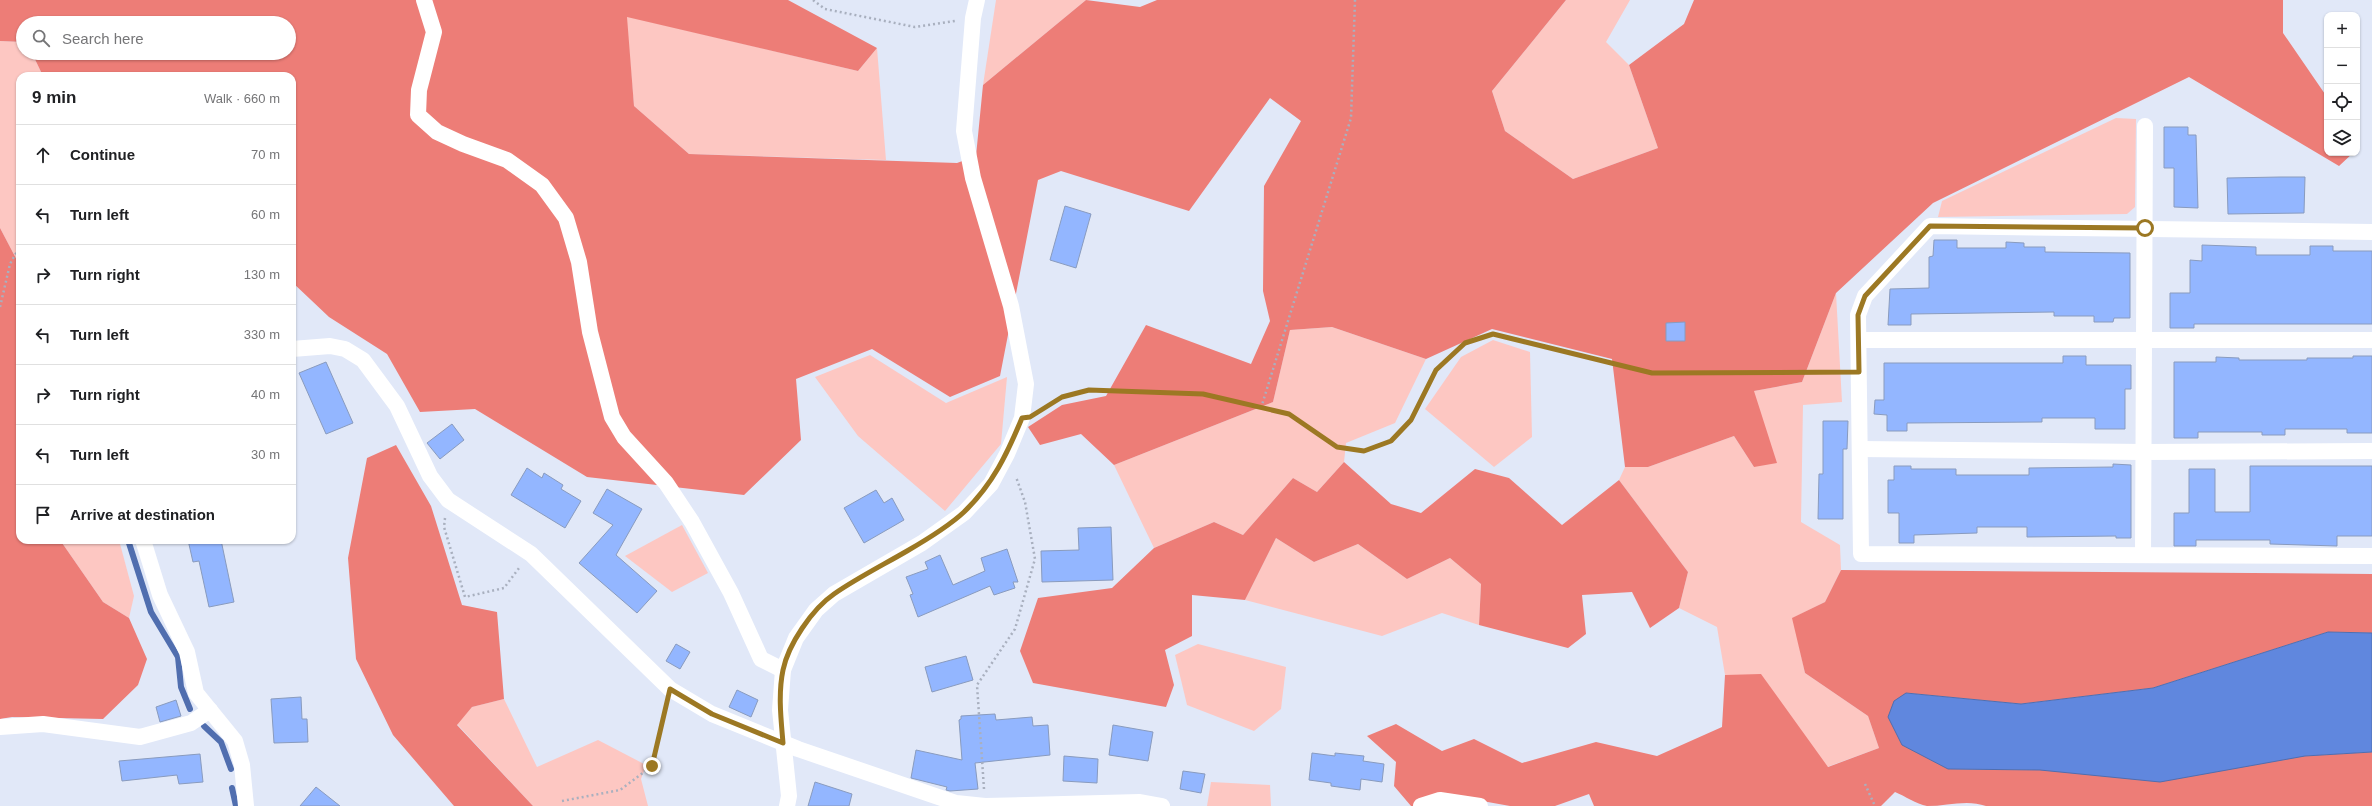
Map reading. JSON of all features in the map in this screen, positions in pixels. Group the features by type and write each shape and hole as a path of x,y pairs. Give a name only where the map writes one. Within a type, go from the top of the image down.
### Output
{"street":[{"path":"424,0 434,32 419,90 418,115 437,132 463,144 507,160 542,185 566,218 580,262 590,332 612,417 624,437 666,483 692,522 731,593 761,659 783,670"},
{"path":"787,806 789,796 780,710 783,670 796,638 816,610 834,594 922,543 964,513 991,484 1007,454 1022,418 1026,384 1011,306 973,178 964,130 973,18 977,0"},
{"path":"2143,555 2145,126"},
{"path":"2372,232 1930,226 1865,296 1858,315 1861,554 2372,556"},
{"path":"1859,340 2372,340"},
{"path":"296,350 330,346 345,349 363,360 396,406 430,476 448,500 531,554 670,689 712,714 783,743 949,801 985,806 1140,802 1162,806"},
{"path":"1860,448 2144,452 2372,451"},
{"path":"144,544 160,595 187,652 196,692 235,741 242,765 246,806"},
{"path":"0,727 43,724 140,737 191,723 210,710"},
{"path":"1421,806 1440,800 1480,806"}],"path":[{"path":"813,0 825,9 915,27 973,18"},
{"path":"1261,408 1351,118 1355,0"},
{"path":"0,307 10,264 16,253"},
{"path":"1022,418 1030,417 1062,397 1089,390 1203,394 1289,414 1337,447 1364,451 1391,441 1411,420 1436,370 1465,343 1493,334 1652,373 1859,372"},
{"path":"985,806 977,685 1016,629 1035,559 1025,502 1007,454"},
{"path":"448,500 444,527 465,597 504,588 531,554"},
{"path":"562,801 620,790 652,766 670,689"},
{"path":"1865,784 1875,806"}],"shaded area":[{"path":"0,0 788,0 877,48 858,71 627,17 634,106 689,154 957,163 976,156 983,85 1086,0 1140,7 1157,0 1566,0 1492,91 1505,131 1573,179 1658,148 1629,65 1684,24 1694,0 2283,0 2283,33 2324,93 2324,156 2350,156 2339,166 2189,77 1933,203 1836,293 1802,382 1754,391 1777,463 1754,467 1734,436 1648,467 1625,467 1612,359 1492,329 1426,359 1332,327 1290,330 1273,402 1114,465 1081,434 1040,445 1028,427 1062,405 1106,396 1146,325 1251,364 1270,321 1263,291 1264,186 1301,121 1270,98 1189,211 1061,171 1038,180 1000,376 950,397 872,349 796,379 801,440 744,495 587,477 475,409 420,412 387,354 329,317 296,286 296,72 41,72 35,60 296,60 296,16 16,16 16,42 0,41"},
{"path":"996,0 1086,0 983,85"},
{"path":"1566,0 1630,0 1606,42 1629,65 1658,148 1573,179 1505,131 1492,91"},
{"path":"626,16 858,71 877,48 886,160 689,154 634,106"},
{"path":"0,41 16,42 16,60 35,60 41,72 16,72 16,258 0,228"},
{"path":"2116,118 2136,119 2135,207 2127,214 1938,217 1942,201"},
{"path":"0,228 16,258 16,544 63,544 103,602 129,618 147,659 138,685 103,719 12,717 0,719"},
{"path":"1836,293 1842,402 1803,405 1801,522 1840,545 1841,570 1825,602 1793,618 1805,673 1868,716 1879,748 1827,767 1761,675 1725,675 1717,627 1679,608 1688,572 1619,480 1625,467 1648,467 1734,436 1754,467 1754,391 1802,382"},
{"path":"1332,327 1426,359 1395,423 1346,443 1344,462 1317,492 1293,478 1243,535 1214,522 1154,548 1114,465 1273,402 1290,330"},
{"path":"1493,340 1530,352 1532,437 1494,467 1425,409 1461,357"},
{"path":"870,355 946,403 1007,377 1001,444 945,511 858,436 815,377"},
{"path":"396,445 431,506 462,605 497,612 504,699 472,707 457,725 533,806 454,806 393,735 356,659 348,558 367,458"},
{"path":"1344,462 1391,504 1421,513 1475,469 1509,478 1562,525 1619,480 1688,572 1679,608 1650,628 1632,592 1582,595 1586,634 1568,648 1479,625 1481,584 1450,558 1407,579 1358,544 1314,562 1276,538 1245,600 1192,595 1192,636 1165,650 1174,685 1166,707 1033,683 1020,651 1038,598 1112,588 1154,548 1214,522 1243,535 1293,478 1317,492"},
{"path":"682,525 708,573 672,592 625,556"},
{"path":"1276,538 1314,562 1358,544 1407,579 1450,558 1481,584 1479,625 1442,613 1382,636 1245,600"},
{"path":"63,544 120,544 134,596 129,618 103,602"},
{"path":"1841,570 2372,574 2372,633 2328,632 2153,688 2021,704 1906,693 1948,769 2040,770 2372,752 2372,806 1986,806 1964,803 1927,806 1895,792 1881,806 1594,806 1589,794 1555,806 1510,806 1471,799 1456,806 1411,806 1394,786 1396,762 1367,736 1396,724 1442,751 1474,739 1522,763 1596,742 1657,756 1722,727 1725,675 1761,674 1828,767 1879,748 1868,716 1805,673 1792,618 1825,602"},
{"path":"1198,644 1286,667 1281,709 1254,731 1187,705 1175,655"},
{"path":"504,699 537,767 598,740 646,765 641,779 648,806 533,806 457,724 472,707"},
{"path":"1211,782 1270,785 1271,806 1207,806"}],"water":[{"path":"2328,632 2372,633 2372,752 2305,756 2160,782 2040,770 1948,769 1902,745 1888,717 1894,701 1906,693 2021,704 2153,688"}],"building":[{"path":"2164,127 2188,127 2188,135 2196,135 2198,208 2174,207 2174,168 2164,168"},
{"path":"2305,177 2304,213 2228,214 2227,178"},
{"path":"1065,206 1091,214 1076,268 1050,260"},
{"path":"1934,240 1957,240 1957,248 2006,248 2006,242 2024,243 2024,247 2045,247 2045,252 2130,253 2130,318 2114,318 2113,322 2094,322 2094,316 2054,316 2054,312 1911,314 1911,325 1888,325 1890,289 1929,288 1929,257 1933,256"},
{"path":"2202,245 2256,247 2256,255 2310,255 2310,246 2333,246 2333,251 2372,251 2372,324 2194,324 2194,328 2170,328 2170,293 2190,293 2190,260 2202,261"},
{"path":"1685,322 1685,341 1666,341 1666,323"},
{"path":"2063,356 2086,356 2086,365 2131,365 2131,389 2125,389 2125,429 2095,429 2095,418 2042,418 2042,422 1907,423 1907,431 1887,431 1887,415 1874,414 1875,400 1884,400 1884,363 2063,363"},
{"path":"2353,356 2372,356 2372,433 2347,433 2347,429 2285,429 2285,435 2262,435 2262,432 2198,432 2198,438 2174,438 2174,362 2216,362 2216,357 2239,358 2239,360 2307,360 2307,358 2353,358"},
{"path":"326,362 353,423 326,434 299,373"},
{"path":"1823,421 1848,421 1847,449 1843,449 1843,519 1818,519 1819,474 1823,474"},
{"path":"452,424 464,440 440,459 427,443"},
{"path":"2113,464 2131,465 2131,538 2116,538 2116,536 2027,537 2027,527 1977,527 1977,533 1914,535 1914,543 1899,543 1899,513 1888,513 1888,480 1894,480 1894,466 1911,466 1911,469 1956,469 1956,475 2029,475 2029,468 2113,467"},
{"path":"2250,466 2372,466 2372,536 2337,536 2337,546 2270,544 2270,540 2196,540 2196,546 2174,546 2174,513 2189,513 2189,469 2215,469 2215,512 2250,512"},
{"path":"527,468 542,478 544,473 563,485 561,489 581,501 565,528 511,495"},
{"path":"607,489 642,509 616,555 657,591 637,613 579,563 613,525 593,513"},
{"path":"876,490 884,503 892,498 904,520 864,543 844,508"},
{"path":"1111,527 1113,580 1042,582 1041,551 1079,550 1078,528"},
{"path":"189,544 222,544 234,602 209,607 199,561 193,562"},
{"path":"1007,549 1018,582 1013,582 1015,588 994,595 990,586 918,617 910,595 913,594 906,577 928,569 925,562 940,555 953,585 985,571 981,558"},
{"path":"676,644 690,652 680,669 666,661"},
{"path":"966,656 973,680 932,692 925,667"},
{"path":"737,690 758,700 751,717 729,707"},
{"path":"301,697 302,719 307,719 308,742 274,743 271,699"},
{"path":"176,700 181,716 160,722 156,707"},
{"path":"995,714 996,720 1032,717 1033,726 1048,725 1050,755 975,763 978,789 950,791 946,790 947,787 911,778 916,750 962,760 959,720 961,719 961,716"},
{"path":"1113,725 1153,732 1148,761 1109,755"},
{"path":"1312,753 1335,756 1335,753 1364,756 1363,761 1384,764 1382,782 1361,779 1360,790 1331,786 1331,783 1309,780"},
{"path":"200,754 203,782 179,784 177,775 122,781 119,761"},
{"path":"1064,756 1098,759 1097,783 1063,781"},
{"path":"1183,771 1205,774 1201,793 1180,789"},
{"path":"815,782 852,794 849,806 808,806"},
{"path":"316,787 340,806 300,806"}],"waterway":[{"path":"129,544 151,612 178,657 181,687 190,709"},
{"path":"204,726 221,742 231,769"},
{"path":"232,788 236,806"}],"route":[{"path":"652,766 670,689 712,714 768,735 783,743 780,710 783,670 796,638 816,610 834,594 922,543 964,513 991,484 1007,454 1022,418 1030,417 1062,397 1089,390 1203,394 1289,414 1337,447 1364,451 1391,441 1411,420 1436,370 1465,343 1493,334 1652,373 1859,372 1858,315 1865,296 1930,226 2145,228"}]}
